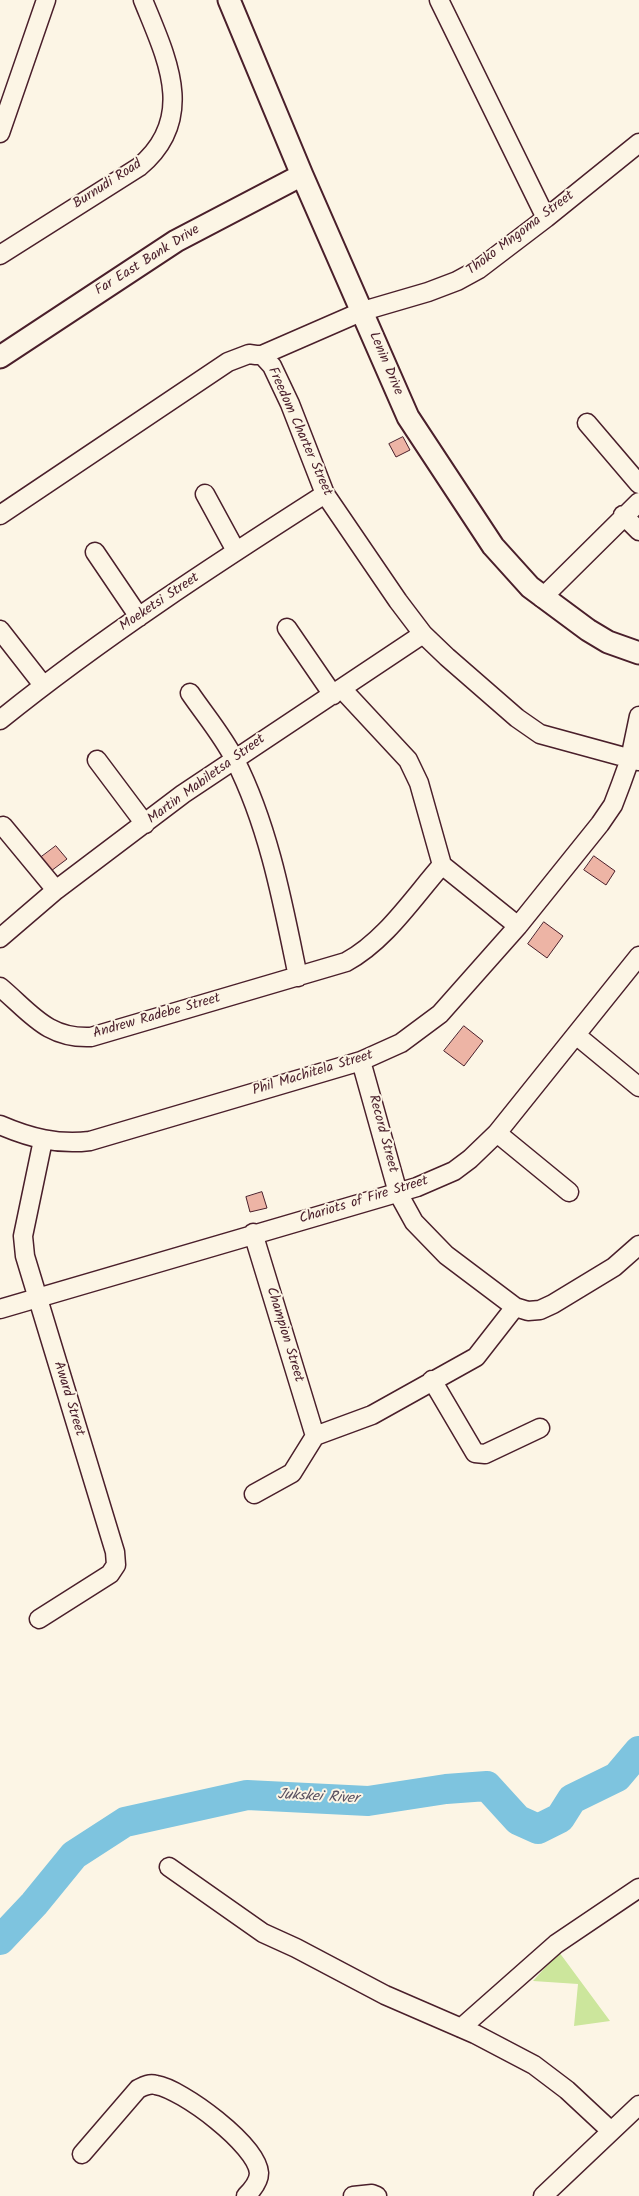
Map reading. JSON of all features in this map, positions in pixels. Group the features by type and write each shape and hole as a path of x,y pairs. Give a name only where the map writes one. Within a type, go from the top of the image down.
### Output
{"street":[{"path":"0,133 46,0"},
{"name":"Burnudi Road","path":"0,255 139,167 152,156 160,144 172,106 172,76 143,0"},
{"name":"Lenin Drive","path":"229,0 302,175 408,417 493,546 530,587 542,598 608,642 639,654"},
{"path":"439,0 546,218"},
{"name":"Thoko Mngoma Street","path":"262,356 363,312 428,292 457,281 479,269 639,144"},
{"name":"Far East Bank Drive","path":"0,357 176,241 302,175"},
{"name":"Freedom Charter Street","path":"0,515 228,362 249,354 262,356 272,366 290,404 325,494 398,601 423,634 472,680 535,731 550,738 634,760"},
{"path":"587,423 639,484"},
{"path":"205,494 236,551"},
{"name":"Moeketsi Street","path":"0,720 43,685 139,617 236,551 325,494"},
{"path":"542,598 639,502"},
{"path":"624,515 639,531"},
{"path":"95,552 139,617"},
{"path":"287,628 338,692 408,760 419,783 442,864 518,926"},
{"path":"0,630 43,685"},
{"name":"Martin Mabiletsa Street","path":"0,938 56,890 234,758 338,692 423,634"},
{"path":"190,693 234,758 259,816 287,924 298,977"},
{"name":"Phil Machitela Street","path":"0,1125 43,1140 73,1143 110,1136 212,1104 362,1061 401,1044 428,1025 468,983 518,926 607,815 634,760 639,716"},
{"path":"97,760 145,824"},
{"path":"3,826 56,890"},
{"name":"Andrew Radebe Street","path":"0,986 48,1028 61,1035 73,1038 91,1037 346,962 358,955 380,936 442,864"},
{"name":"Chariots of Fire Street","path":"0,1309 253,1233 398,1193 454,1171 470,1160 497,1133 639,956"},
{"path":"576,1035 639,1087"},
{"name":"Record Street","path":"362,1061 398,1193 414,1222 429,1239 515,1307"},
{"path":"497,1133 569,1192"},
{"name":"Award Street","path":"39,1619 110,1574 114,1570 116,1559 29,1275 23,1241 43,1140"},
{"name":"Champion Street","path":"253,1233 315,1436"},
{"path":"254,1494 292,1473 315,1436 372,1414 476,1357 515,1307 528,1311 540,1310 553,1304 614,1267 639,1245"},
{"path":"432,1380 475,1453 485,1454 540,1428"},
{"path":"169,1867 263,1933 296,1948 385,1995 507,2049 534,2065 567,2090 611,2131"},
{"path":"460,2028 556,1944 639,1888"},
{"path":"82,2154 133,2094 148,2084 156,2085 170,2089 200,2109 232,2134 246,2150 259,2173 257,2181 246,2196"},
{"path":"543,2196 639,2105"},
{"path":"353,2196 372,2194 378,2196"}],"green space":[{"path":"559,1952 610,2021 574,2026 578,1984 533,1981"}],"building":[{"path":"403,437 410,450 396,457 389,444"},
{"path":"56,846 67,859 51,871 40,858"},
{"path":"594,856 615,871 606,885 584,870"},
{"path":"544,922 563,936 547,958 528,944"},
{"path":"464,1026 483,1041 464,1066 444,1051"},
{"path":"262,1192 267,1208 250,1212 246,1197"}],"waterway":[{"name":"Jukskei River","path":"0,1940 34,1904 74,1855 125,1822 247,1795 368,1801 446,1789 487,1786 518,1820 538,1829 560,1818 572,1799 617,1777 639,1751"}]}
